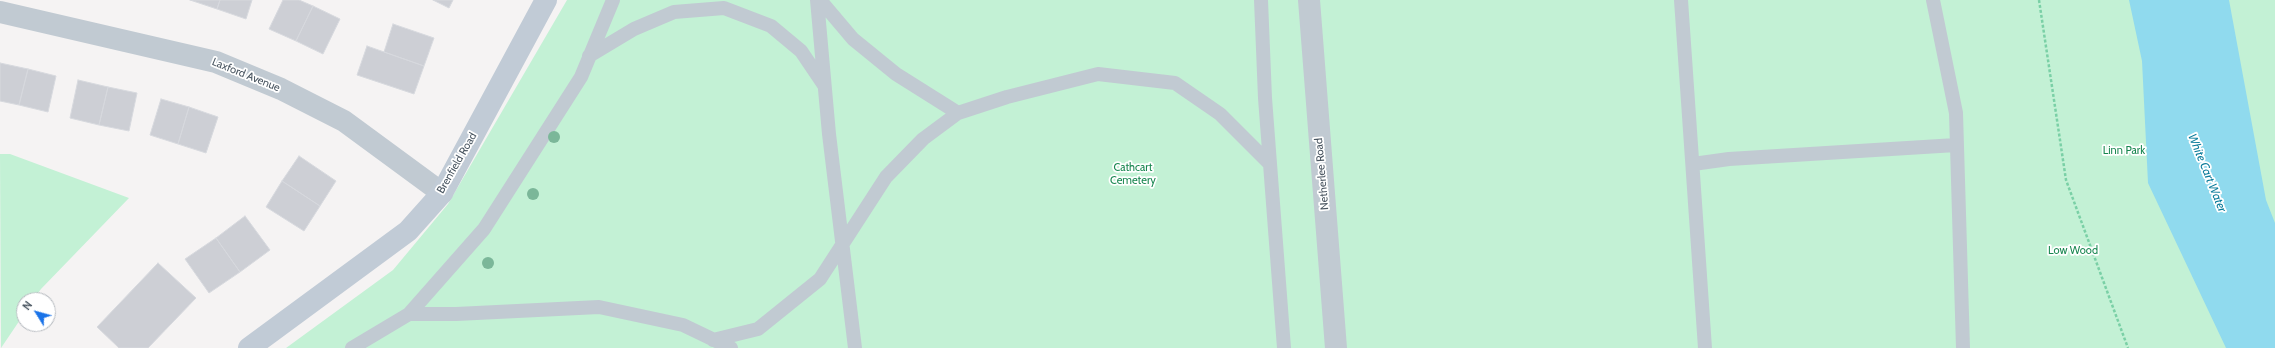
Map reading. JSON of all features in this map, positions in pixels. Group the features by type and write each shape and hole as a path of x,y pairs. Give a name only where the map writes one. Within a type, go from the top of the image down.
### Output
{"street":[{"name":"Brenfield Road","path":"249,348 408,231 442,193 546,0"},
{"name":"Netherlee Road","path":"1309,0 1336,348"},
{"name":"Laxford Avenue","path":"0,12 216,62 281,89 344,121 442,193"}],"lane":[{"path":"352,348 409,314 484,229 581,77 613,0"},
{"path":"817,0 824,85 856,348"},
{"path":"820,0 853,39 896,74 958,113"},
{"path":"1261,0 1269,163 1284,348"},
{"path":"1681,0 1705,348"},
{"path":"1933,0 1956,113 1962,348"},
{"path":"589,56 634,29 674,12 724,8 771,26 801,51 824,85"},
{"path":"713,340 758,329 820,279 843,246 886,178 923,139 958,113 1007,97 1098,74 1175,83 1220,114 1269,163"},
{"path":"1693,164 1730,159 1956,145"},
{"path":"409,314 456,314 599,307 683,325 732,348"}],"path":[{"path":"2039,0 2066,180 2128,348"}],"green space":[{"name":"Cathcart Cemetery","path":"567,0 2275,0 2275,348 286,348 393,270 448,204"},
{"path":"0,154 10,154 129,198 39,292 16,292 16,326 1,348"}],"water":[{"name":"White Cart Water","path":"2129,0 2229,0 2266,200 2275,223 2275,348 2226,348 2148,183 2142,61"}],"building":[{"path":"190,0 220,0 217,9"},
{"path":"220,0 252,0 246,19 217,9"},
{"path":"283,0 299,0 313,6 296,41 269,29"},
{"path":"433,0 453,0 449,8"},
{"path":"313,6 340,19 323,54 296,41"},
{"path":"393,24 434,38 424,66 384,52"},
{"path":"367,46 424,66 414,94 357,75"},
{"path":"0,63 28,69 19,105 0,101"},
{"path":"28,69 56,76 48,112 19,105"},
{"path":"78,80 108,87 99,125 70,118"},
{"path":"108,87 137,93 129,131 99,125"},
{"path":"161,99 189,107 178,144 150,135"},
{"path":"189,107 218,117 206,153 178,144"},
{"path":"299,156 336,181 320,206 282,181"},
{"path":"282,181 320,206 304,231 266,207"},
{"path":"245,216 270,250 240,272 216,238"},
{"path":"216,238 240,272 209,293 185,259"},
{"path":"158,263 196,298 148,348 119,348 97,327"}],"park label":[{"name":"Linn Park","path":"2124,151"},
{"name":"Low Wood","path":"2073,251"}]}
